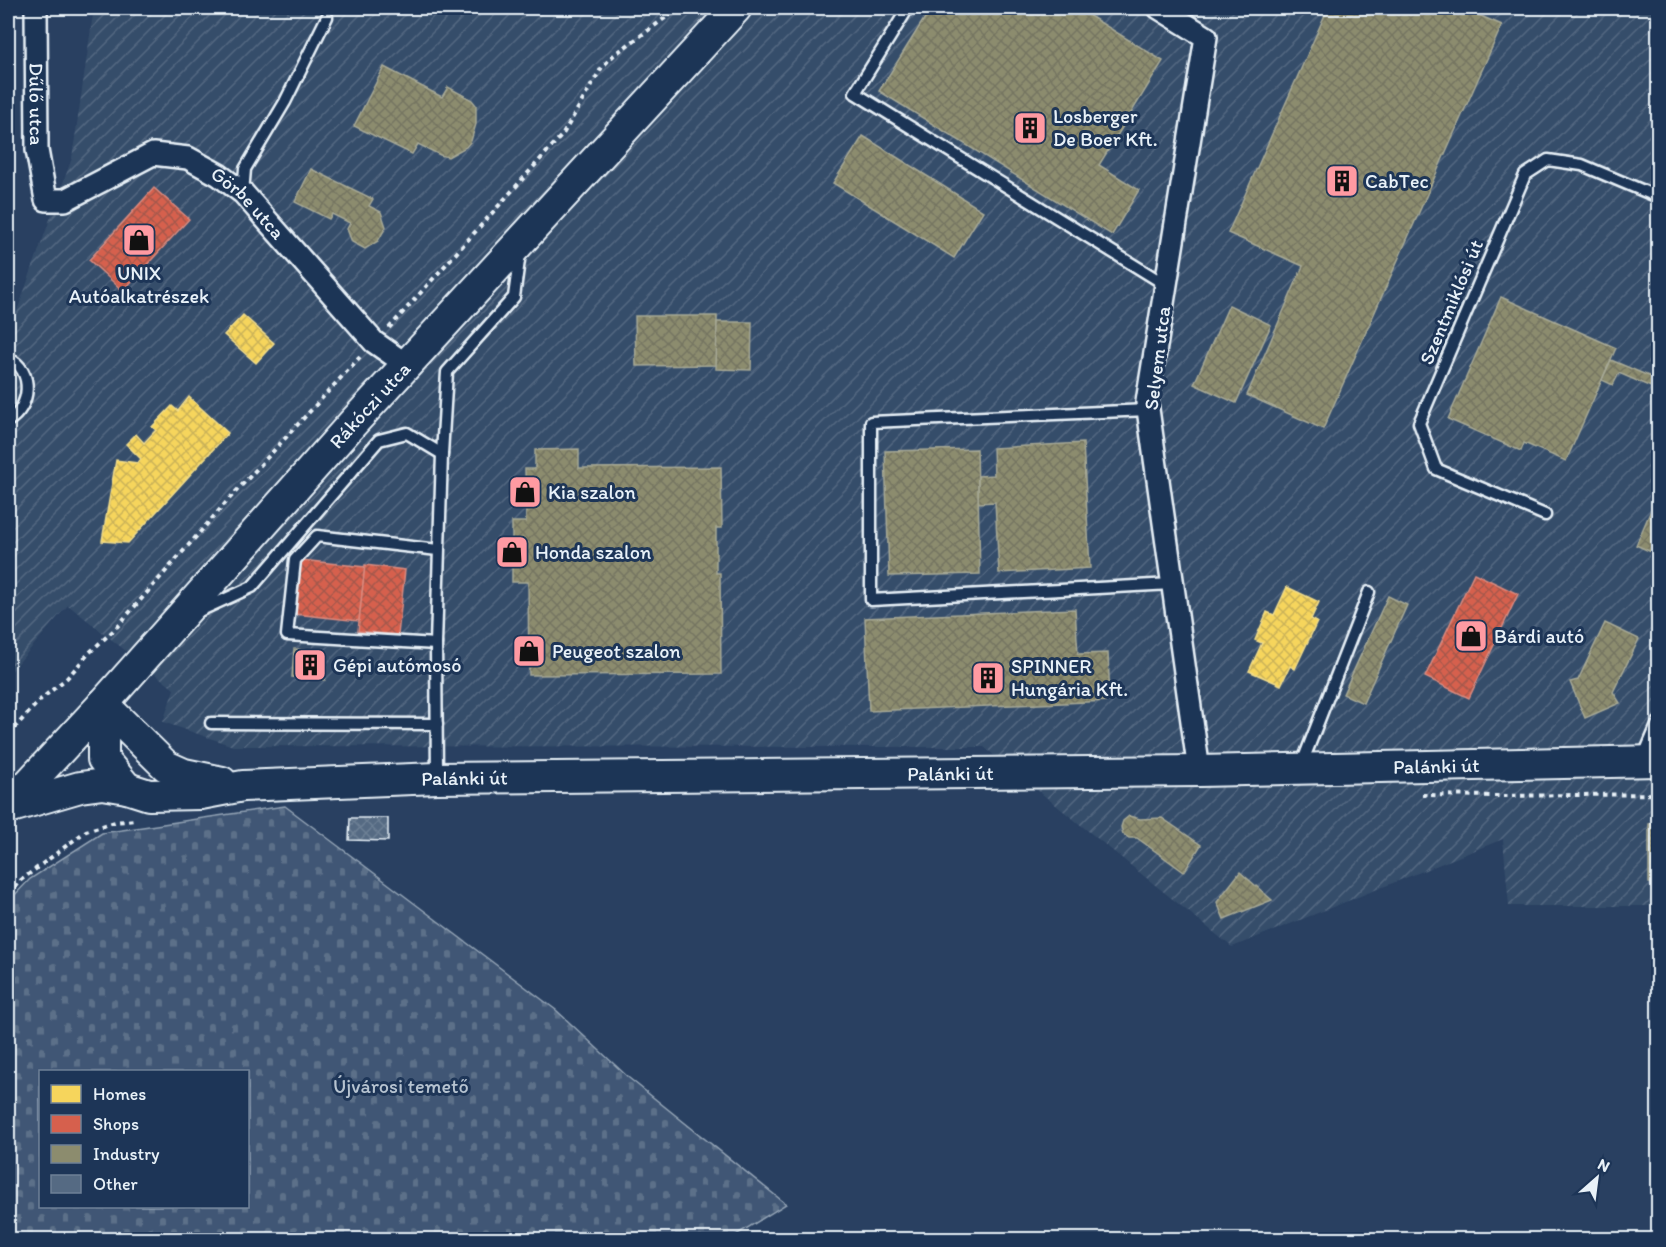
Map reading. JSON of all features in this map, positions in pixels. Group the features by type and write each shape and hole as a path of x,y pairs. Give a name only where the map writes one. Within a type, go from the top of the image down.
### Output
{"street":[{"name":"Dűlő utca","path":"36,8 37,150 46,200"},
{"name":"Rákóczi utca","path":"8,807 407,365 736,8"},
{"name":"Selyem utca","path":"1159,8 1206,37 1147,402 1199,771"},
{"name":"Görbe utca","path":"46,200 65,200 153,154 188,158 219,175 243,194 374,342 407,365"},
{"name":"Palánki út","path":"103,704 166,766 184,774 243,786"},
{"path":"103,704 103,759 127,788"},
{"name":"Palánki út","path":"8,807 80,787 103,784 149,795 201,795 243,786 437,778 1199,771 1650,761"}],"lane":[{"path":"908,8 855,93 1166,285"},
{"path":"243,194 245,169 285,102 327,17"},
{"name":"Szentmiklósi út","path":"1545,515 1436,469 1419,423 1525,175 1548,160 1582,165 1659,197"},
{"path":"437,778 438,550 447,372 514,297 523,239"},
{"path":"8,358 21,369 26,380 27,394 24,406 8,422"},
{"path":"1148,410 871,422 871,600 1172,584"},
{"path":"178,620 252,587 379,440 407,433 442,454"},
{"path":"436,644 287,635 295,560 316,536 438,550"},
{"path":"1300,769 1369,592"},
{"path":"211,723 437,724"},
{"path":"1650,761 1659,723"}],"path":[{"path":"8,735 41,699 67,678 115,629 230,498 374,342 405,312 494,209 563,134 602,67 614,55 679,8"},
{"path":"8,894 21,880 86,831 116,822"}],"shaded area":[{"path":"94,8 1658,8 1658,906 1509,906 1503,839 1232,947 984,747 233,746 163,722 174,689 68,605 8,675 8,325 12,325 72,158"}],"green space":[{"name":"Újvárosi temető","path":"285,806 556,1010 629,1078 786,1204 728,1240 8,1239 8,902 30,879 102,833"}],"building: Homes":[{"path":"243,315 274,343 256,363 224,335"},
{"path":"189,397 228,433 128,543 102,541 116,460 138,463 141,459 126,444 136,434 144,443 156,430 152,427 172,406 178,411"},
{"path":"1287,587 1319,602 1311,619 1317,622 1295,669 1290,666 1281,685 1249,671 1262,643 1255,640 1267,612 1274,615"}],"building: Shops":[{"name":"UNIX Autóalkatrészek","path":"154,188 189,219 123,291 89,260"},
{"path":"301,560 365,567 359,621 295,614"},
{"path":"365,565 405,570 398,635 358,631"},
{"name":"Bárdi autó","path":"1474,573 1518,594 1469,698 1425,677"}],"building: Industry":[{"name":"Losberger De Boer Kft.","path":"931,8 1077,8 1163,61 1099,165 1139,190 1112,235 879,91"},
{"name":"CabTec","path":"1328,8 1462,8 1502,25 1323,429 1247,395 1303,266 1228,233"},
{"path":"384,67 442,97 448,87 472,100 476,105 476,124 471,141 466,147 448,157 418,144 412,154 354,126"},
{"path":"863,136 983,211 954,258 833,183"},
{"path":"311,169 373,199 369,206 381,212 386,227 378,241 365,249 352,242 347,229 350,223 332,214 329,219 295,202"},
{"path":"1501,297 1616,348 1566,461 1524,443 1521,451 1448,419"},
{"path":"1229,305 1271,325 1236,403 1194,384"},
{"path":"635,316 717,316 717,365 636,366"},
{"path":"717,322 752,322 751,370 716,369"},
{"path":"1611,360 1658,380 1658,390 1619,373 1613,385 1602,380"},
{"path":"1083,443 1090,568 999,573 995,502 978,503 978,476 994,475 993,448"},
{"path":"579,449 579,468 721,467 722,528 716,528 716,573 720,573 721,674 529,675 528,582 512,582 512,522 526,522 525,469 535,469 535,450"},
{"path":"977,449 980,574 889,576 885,451"},
{"path":"1658,494 1658,555 1636,545"},
{"path":"1388,596 1407,605 1363,703 1343,694"},
{"name":"SPINNER Hungária Kft.","path":"1075,609 1078,654 1108,653 1110,701 869,711 865,618"},
{"path":"1605,623 1639,639 1613,692 1620,703 1585,718 1570,682 1578,680"},
{"name":"Gépi autómosó","path":"294,649 327,652 325,680 292,677"},
{"path":"1129,816 1140,819 1162,818 1201,845 1184,872 1137,838 1129,838 1123,834 1121,827 1123,821"},
{"path":"1649,824 1658,824 1658,883 1649,883"},
{"path":"1240,872 1272,900 1224,919 1217,902"}],"building: Other":[{"path":"350,818 388,818 388,841 349,840"}],"place":[{"name":"Losberger De Boer Kft.","path":"1030,128"},
{"name":"CabTec","path":"1342,181"},
{"name":"UNIX Autóalkatrészek","path":"139,240"},
{"name":"Kia szalon","path":"525,492"},
{"name":"Honda szalon","path":"512,552"},
{"name":"Bárdi autó","path":"1471,636"},
{"name":"Peugeot szalon","path":"529,651"},
{"name":"Gépi autómosó","path":"310,665"},
{"name":"SPINNER Hungária Kft.","path":"988,678"}]}
